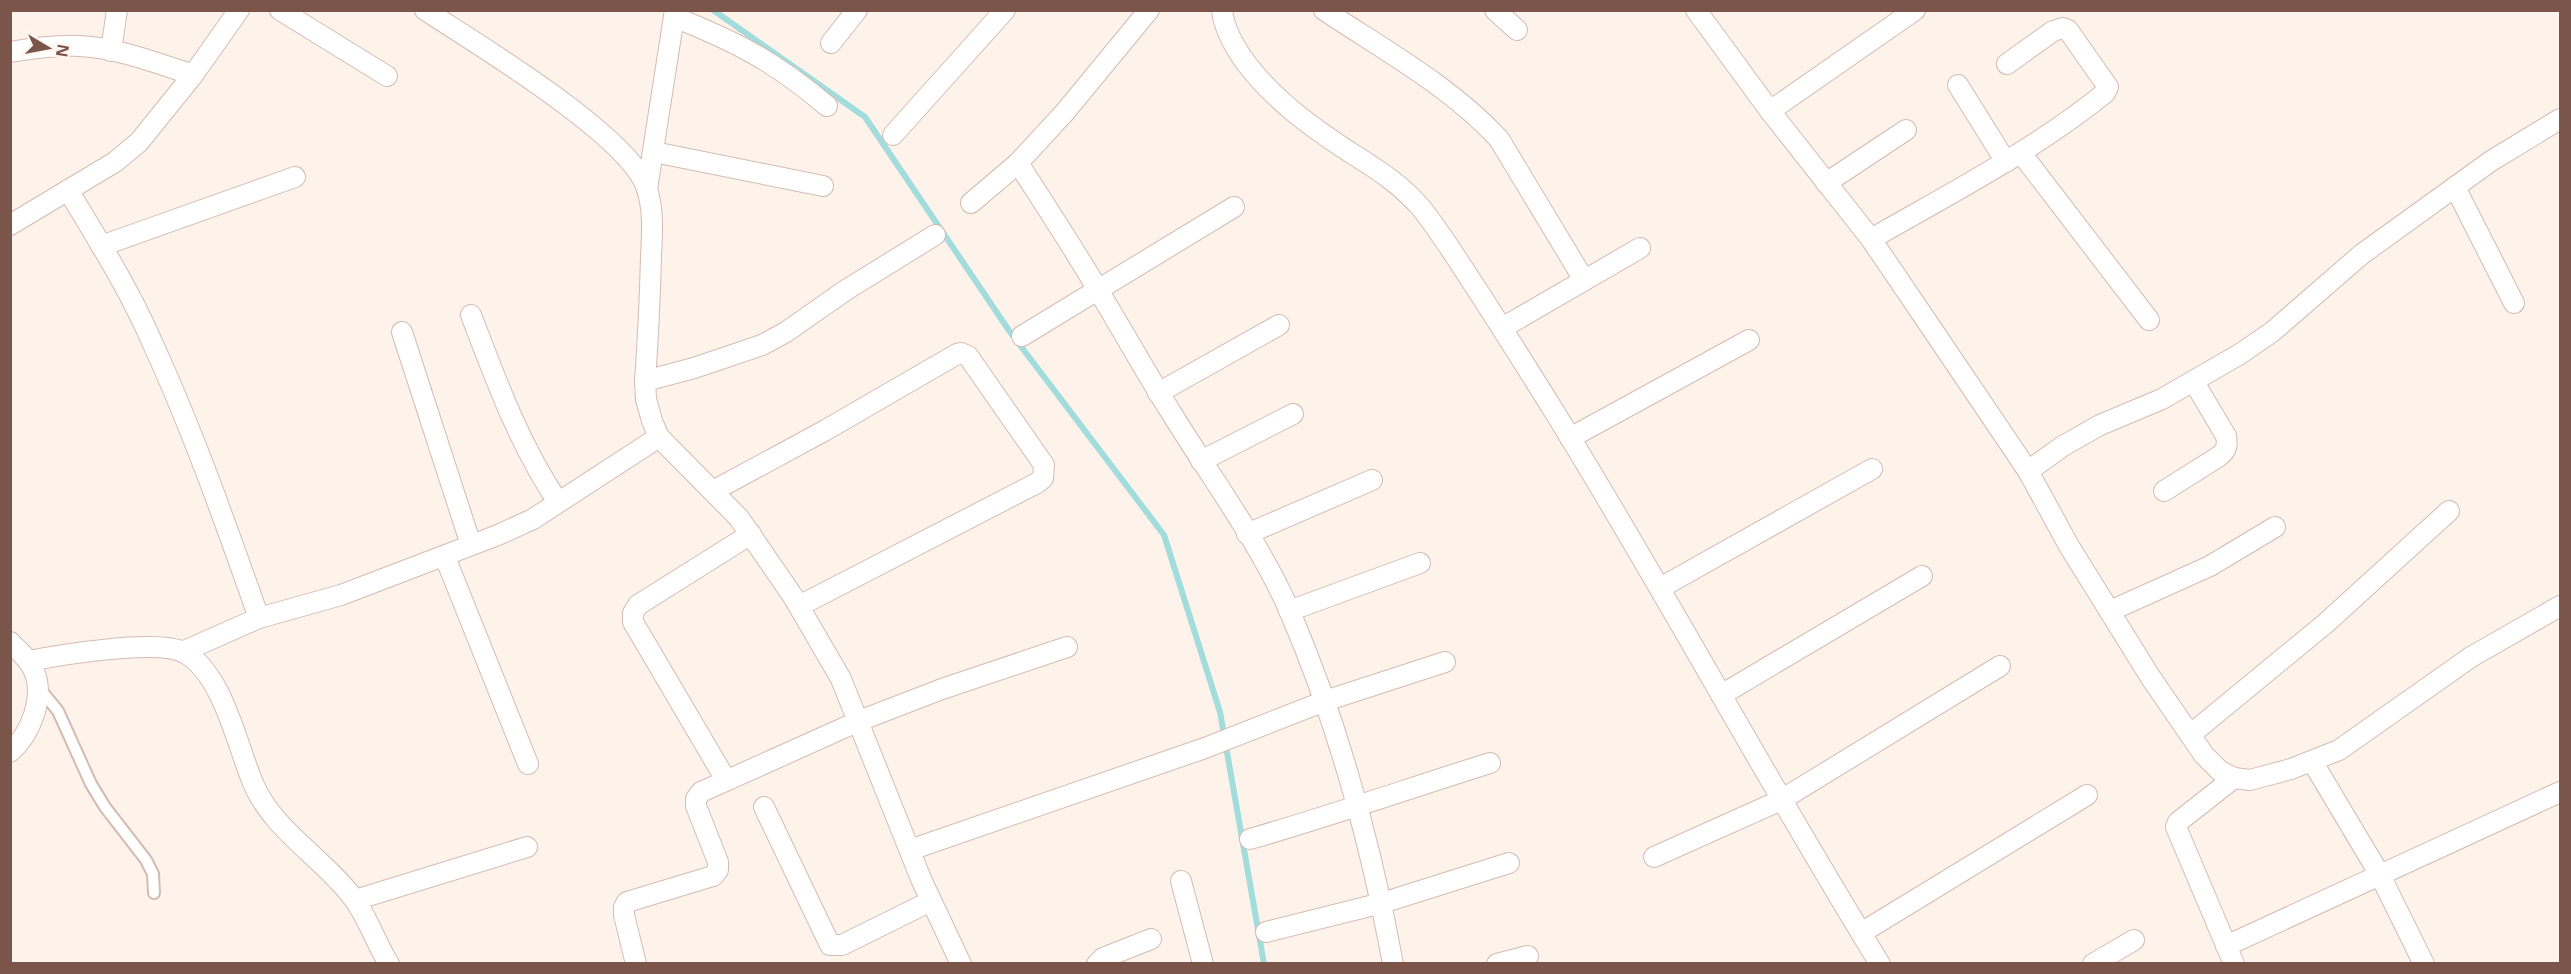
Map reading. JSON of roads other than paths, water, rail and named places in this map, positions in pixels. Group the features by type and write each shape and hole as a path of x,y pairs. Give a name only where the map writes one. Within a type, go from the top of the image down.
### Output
{"street":[{"path":"111,51 117,10"},
{"path":"10,225 115,162 140,142 193,75 239,10"},
{"path":"280,10 387,76"},
{"path":"425,10 572,109 617,148 638,171 647,189 652,220 645,381 646,399 652,422 659,437 739,518 751,534 799,606 841,679 931,901 961,963"},
{"path":"831,43 857,10"},
{"path":"893,135 1005,10"},
{"path":"971,203 1018,164 1149,10"},
{"path":"1222,10 1223,20 1237,50 1281,102 1306,122 1382,171 1422,209 1502,328 1570,438 1660,588 1781,800 1880,963"},
{"path":"1324,10 1456,99 1481,119 1499,139 1584,280"},
{"path":"1495,10 1517,30"},
{"path":"1696,10 1770,111 1871,239 2028,471 2069,546 2190,735 2204,755 2220,771 2234,778 2250,780 2339,750 2471,657 2528,622 2560,606"},
{"path":"1770,111 1915,10"},
{"path":"647,189 675,14 757,53 795,79 827,106"},
{"path":"1871,239 2014,158 2074,118 2105,93 2108,87 2107,82 2068,30 2063,28 2053,32 2007,64"},
{"path":"10,52 45,46 81,46 111,51 193,75"},
{"path":"1958,85 2014,158 2149,320"},
{"path":"2028,471 2063,446 2194,382 2272,332 2340,272 2492,161 2560,119"},
{"path":"1826,183 1906,130"},
{"path":"654,152 739,167 823,186"},
{"path":"1018,164 1098,289 1158,393 1247,534 1289,611 1324,701 1356,806 1382,903 1393,963"},
{"path":"101,246 295,177"},
{"path":"2455,188 2514,303"},
{"path":"68,190 152,341 211,484 258,618"},
{"path":"1022,336 1234,207"},
{"path":"645,381 694,368 762,345 786,332 846,290 935,235"},
{"path":"1502,328 1640,248"},
{"path":"471,315 520,439 558,502"},
{"path":"1158,393 1279,325"},
{"path":"402,332 471,545"},
{"path":"1570,438 1749,340"},
{"path":"713,491 824,431 957,354 968,356 1044,465 1043,478 799,606"},
{"path":"2164,491 2218,457 2225,451 2227,444 2226,436 2194,382"},
{"path":"1201,461 1293,414"},
{"path":"182,652 258,618 341,595 445,557 533,519 659,437"},
{"path":"1660,588 1872,469"},
{"path":"1247,534 1372,480"},
{"path":"2190,735 2326,623 2449,510"},
{"path":"2110,611 2210,566 2275,527"},
{"path":"726,780 633,622 633,613 638,605 751,534"},
{"path":"445,557 528,764"},
{"path":"1289,611 1420,563"},
{"path":"1721,695 1922,576"},
{"path":"10,642 29,661 38,686 35,711 27,732 10,752"},
{"path":"636,963 624,907 633,899 713,876 718,870 718,862 696,806 696,799 706,788 859,721 942,689 1066,647"},
{"path":"29,661 72,652 157,648 182,652 199,665 215,686 253,784 269,810 331,872 355,900 388,963"},
{"path":"910,850 1230,740 1324,701 1445,662"},
{"path":"1654,857 1781,800 2000,666"},
{"path":"2312,761 2380,875 2424,963"},
{"path":"1251,839 1490,763"},
{"path":"2234,778 2178,822 2176,827 2230,955 2380,875 2560,792"},
{"path":"1861,933 2087,795"},
{"path":"764,807 830,945 842,945 931,901"},
{"path":"355,900 527,847"},
{"path":"1266,932 1382,903 1509,863"},
{"path":"1181,881 1203,963"},
{"path":"1097,963 1103,958 1151,939"},
{"path":"2093,963 2134,940"},
{"path":"1497,963 1528,956"}],"lane":[{"path":"38,686 58,711 91,784 105,807 146,860 153,874 154,893"}],"waterway":[{"path":"713,10 865,117 1010,332 1164,535 1220,712 1264,964"}]}
